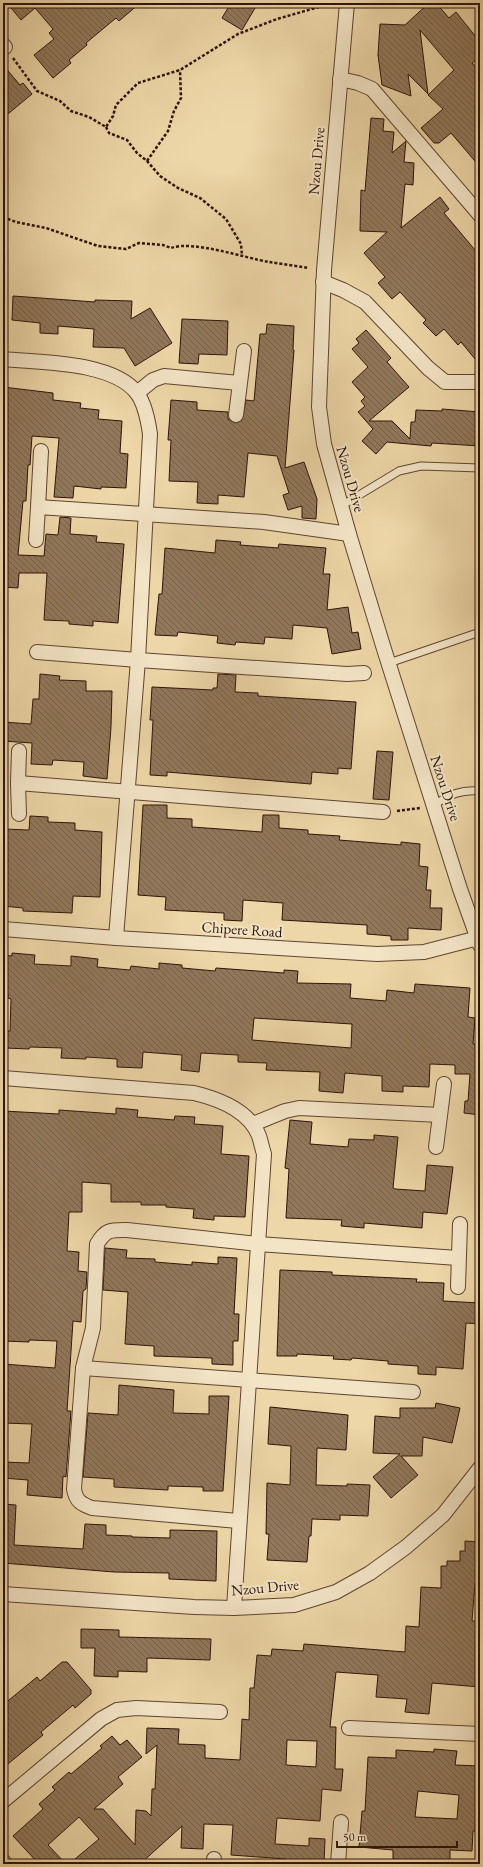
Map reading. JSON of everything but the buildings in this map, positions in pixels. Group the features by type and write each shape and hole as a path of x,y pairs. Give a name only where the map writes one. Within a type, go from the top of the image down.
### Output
{"street":[{"name":"Nzou Drive","path":"347,3 323,276 319,407 324,444 349,534 389,663 479,941"},
{"path":"340,79 358,83 372,90 480,215"},
{"path":"323,276 343,290 365,302 428,368 445,382 480,382"},
{"path":"236,415 244,351"},
{"path":"3,359 92,368 106,372 122,380 137,393 148,419 150,434 138,660 116,938"},
{"path":"137,393 153,380 164,376 239,383"},
{"path":"36,540 41,451"},
{"path":"38,507 264,522 349,534"},
{"path":"37,652 347,674 364,673"},
{"path":"18,814 19,751"},
{"path":"18,783 383,812"},
{"name":"Chipere Road","path":"3,929 116,938 383,954 424,952 479,941"},
{"path":"3,1078 194,1093 217,1098 238,1111 253,1124 259,1136 264,1154 238,1521 234,1608"},
{"path":"436,1147 444,1084"},
{"path":"253,1124 284,1111 299,1108 440,1115"},
{"path":"458,1287 460,1224"},
{"path":"238,1521 92,1508 82,1505 75,1497 74,1489 83,1368 92,1328 97,1244 103,1234 112,1230 127,1230 258,1244 458,1258"},
{"path":"83,1368 413,1392"},
{"name":"Nzou Drive","path":"3,1594 234,1608 294,1605 336,1592 370,1573 406,1547 443,1515 480,1468"},
{"path":"3,1801 101,1719 116,1710 136,1708 220,1712"},
{"path":"349,1728 480,1734"},
{"path":"338,1864 341,1822"}],"lane":[{"path":"341,506 399,472 421,466 480,468"},
{"path":"389,663 480,632"},
{"path":"434,805 449,795 460,792 480,791"}],"path":[{"path":"106,127 113,116 116,105 138,83 180,70 238,34 277,19 334,3"},
{"path":"4,46 37,91 60,101 71,111 88,117 106,127 109,133 127,140 137,153 147,161 160,176 178,188 200,198 226,219 241,244 242,256"},
{"path":"147,161 168,131 174,111 181,98 180,70"},
{"path":"3,217 16,222 46,228 98,246 126,249 139,243 163,245 172,248 179,245 190,246 242,256 323,276"},
{"path":"383,812 408,811 434,805"}]}
